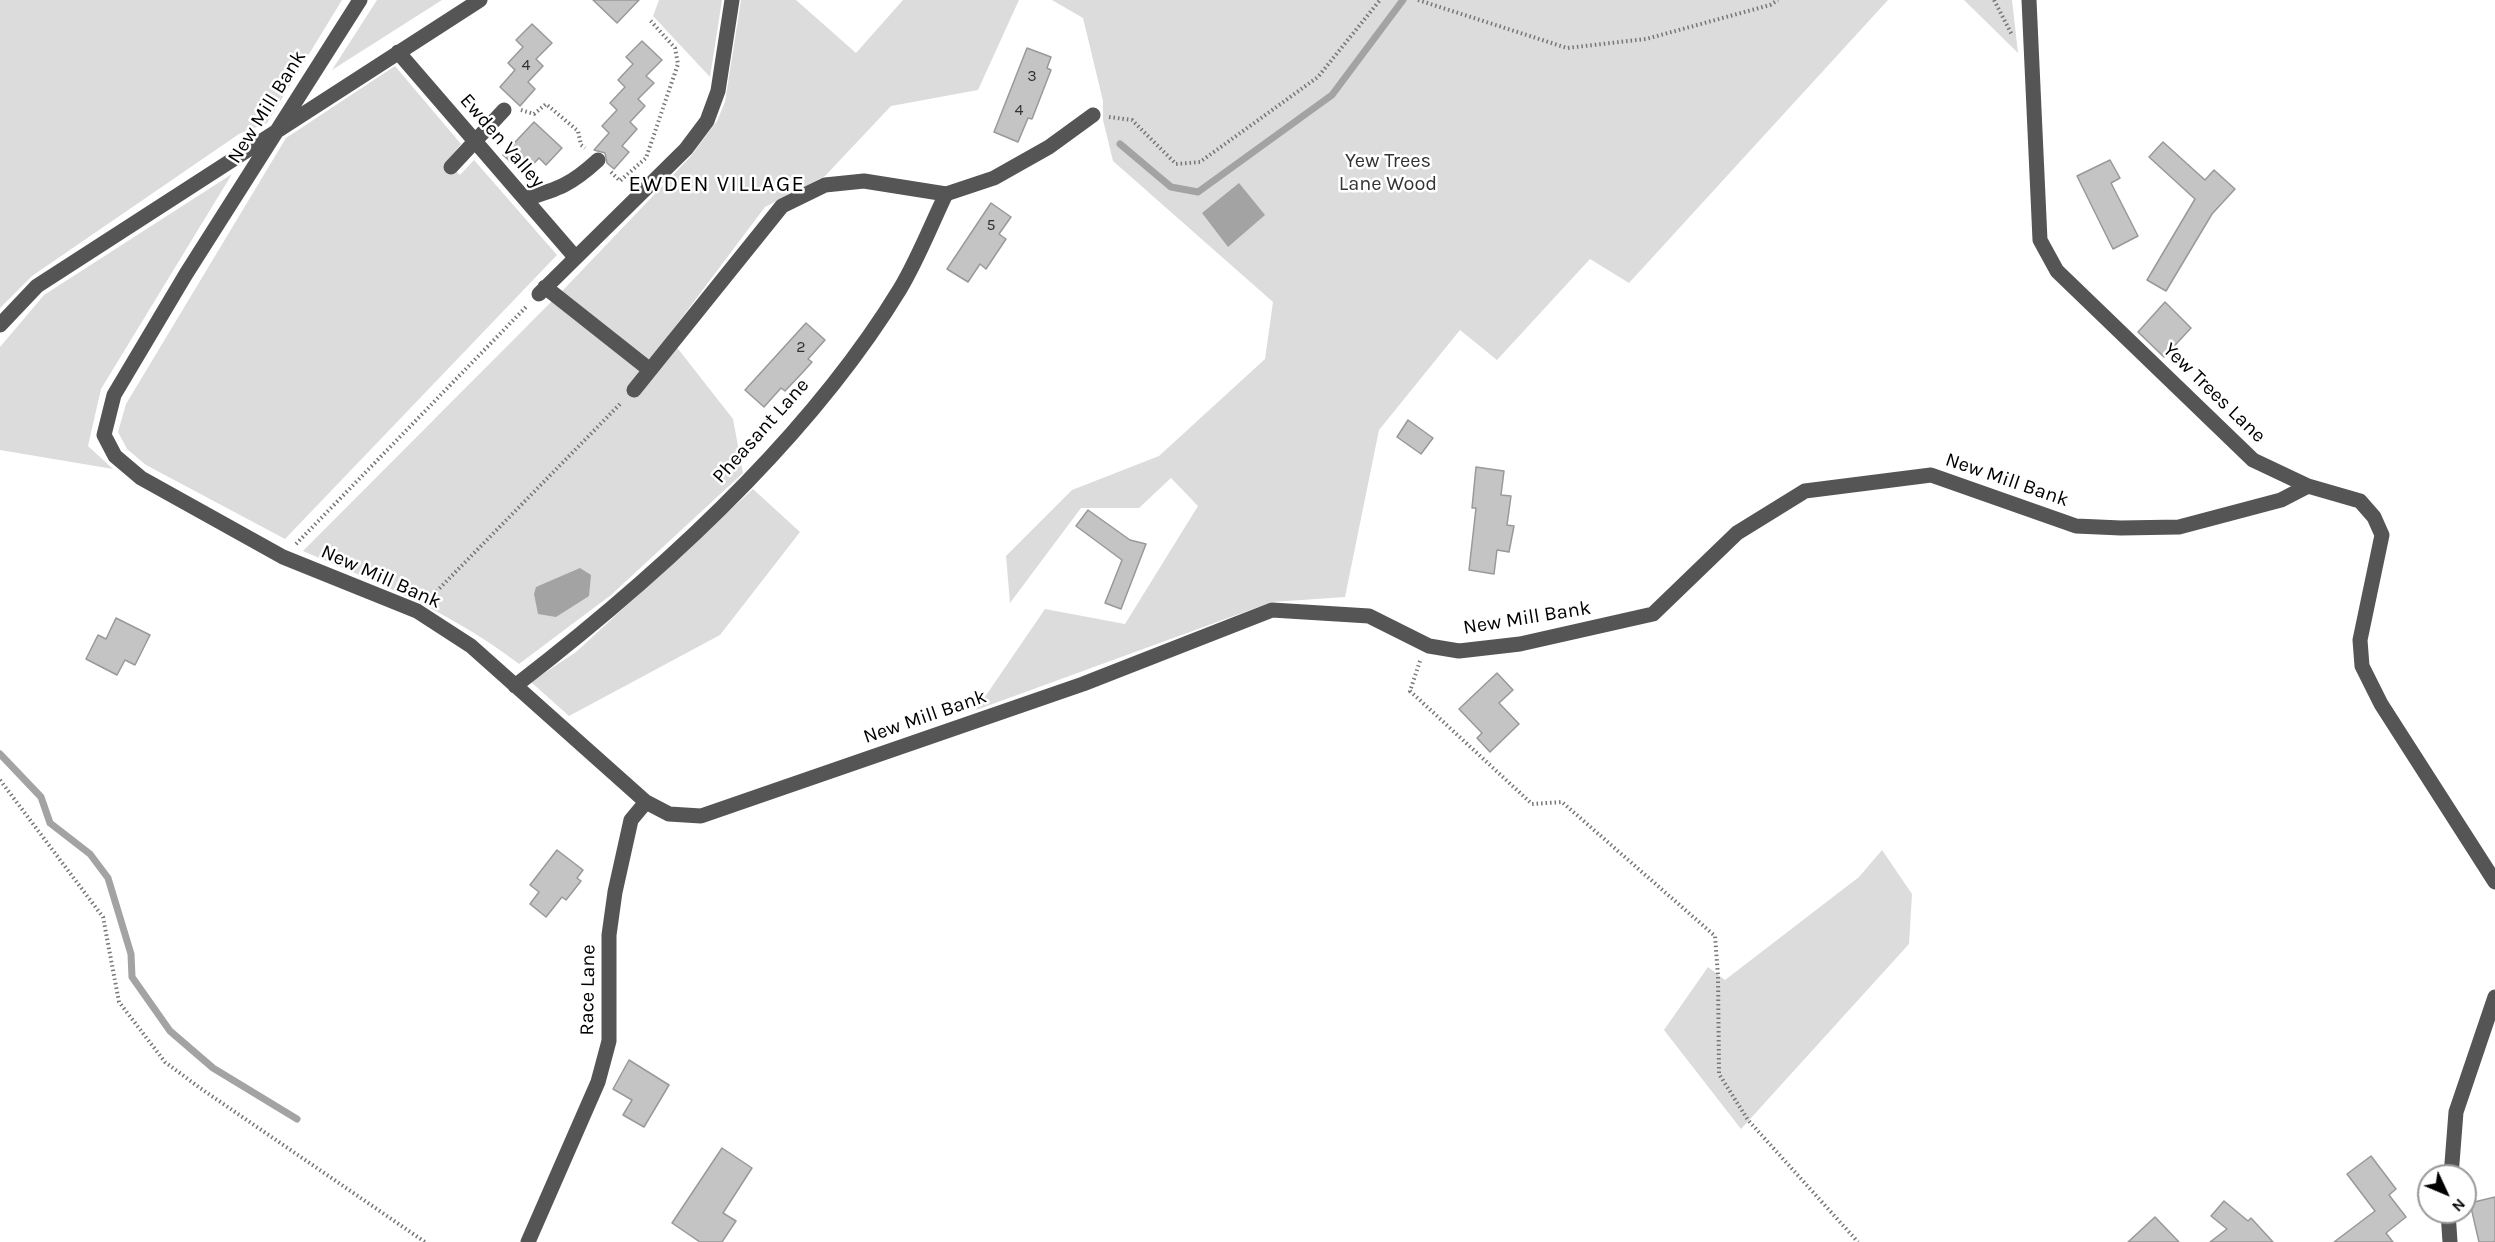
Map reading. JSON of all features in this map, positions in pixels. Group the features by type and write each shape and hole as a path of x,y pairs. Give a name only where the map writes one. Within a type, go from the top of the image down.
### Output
{"street":[{"name":"New Mill Bank","path":"360,0 114,395 104,435 115,456 141,478 283,557 417,611 471,646 646,802 669,814 702,816 1083,684 1272,610 1369,616 1429,646 1459,651 1520,644 1653,614 1737,533 1805,491 1931,475 2076,526 2121,528 2179,527 2281,500 2308,486"},
{"path":"0,325 37,286 480,0"},
{"path":"650,370 542,291 686,149 707,121 718,91 732,0"},
{"name":"Yew Trees Lane","path":"2029,0 2040,240 2056,271 2253,460 2308,486 2360,501 2374,517 2382,535 2360,640 2361,666 2381,704 2495,882"},
{"name":"Ewden Valley","path":"398,52 575,257"},
{"path":"451,167 504,110"},
{"path":"634,390 782,206 825,185 864,181 946,194 994,178 1049,147 1093,115"},
{"path":"525,200 557,190 576,180 598,160"},
{"name":"Pheasant Lane","path":"514,686 584,633 698,529 763,464 846,366 901,288 946,194"},
{"name":"Race Lane","path":"528,1242 598,1082 609,1041 609,934 615,892 631,820 646,802"},
{"path":"2452,1164 2456,1112 2495,997"},
{"path":"2449,1224 2450,1242"}],"path":[{"path":"1093,115 1132,120 1176,164 1200,162 1318,77 1380,0"},
{"path":"1419,1 1567,48 1646,39 1770,5 1778,0"},
{"path":"1994,0 2018,44 2032,46"},
{"path":"504,110 512,114 523,110 534,114 546,104 578,131 581,145 620,181 646,159 678,64 675,48 649,19"},
{"path":"283,557 542,291"},
{"path":"417,611 634,390"},
{"path":"1422,654 1410,691 1532,804 1562,802 1714,936 1718,975 1719,1074 1748,1120 1858,1242"},
{"path":"0,780 103,917 119,1002 165,1062 425,1242"}],"green space":[{"path":"0,0 342,0 267,123 239,134 32,276 0,308"},
{"path":"377,0 442,0 332,70"},
{"path":"659,0 722,0 710,77 653,16"},
{"path":"741,0 796,0 856,53 903,0 1019,0 978,90 891,106 825,176 765,207 668,336 733,419 743,473 611,595 519,664 468,629 415,600 303,551 567,286 691,156 717,121 725,102"},
{"name":"Yew Trees Lane Wood","path":"1052,0 1888,0 1629,283 1590,259 1497,360 1460,330 1379,430 1345,597 1272,602 976,710 1045,609 1125,624 1198,506 1171,478 1139,508 1081,508 1010,603 1006,556 1072,490 1159,456 1265,359 1273,302 1113,161 1103,120 1103,101 1083,18"},
{"path":"1964,0 2012,0 2018,53"},
{"path":"395,66 461,144 446,162 460,175 474,160 557,255 285,539 146,465 127,449 118,432 126,404 286,138"},
{"path":"232,174 101,389 88,446 113,469 0,450 0,347 44,295"},
{"path":"753,489 800,532 720,635 569,716 531,682 576,652"},
{"path":"1882,850 1912,894 1909,944 1741,1129 1664,1030 1708,967 1725,980 1859,877"}],"shaded area":[{"path":"1239,183 1265,215 1228,247 1202,213"},
{"path":"580,568 591,575 589,596 556,617 538,614 534,594 536,587"}],"building":[{"path":"593,0 639,0 617,23"},
{"path":"532,24 552,43 536,59 543,66 528,82 535,89 520,106 500,87 515,70 508,63 523,47 516,40"},
{"path":"642,41 662,60 646,76 654,83 638,99 645,106 630,122 637,129 622,146 629,152 614,169 607,163 605,153 594,150 609,133 602,126 617,110 610,103 625,87 618,80 633,64 626,57"},
{"path":"1027,48 1051,57 1047,68 1051,70 1032,119 1028,118 1018,142 994,132"},
{"path":"534,122 562,148 546,165 539,158 524,174 503,155"},
{"path":"2163,142 2205,180 2214,170 2235,189 2212,214 2166,291 2147,280 2195,199 2149,157"},
{"path":"2110,160 2120,178 2111,183 2138,236 2113,249 2077,176"},
{"path":"991,203 1011,217 999,234 1006,239 986,269 980,264 968,282 947,269"},
{"path":"2165,302 2191,328 2164,357 2138,332"},
{"path":"806,323 825,340 808,359 812,362 803,372 785,391 781,388 764,407 745,390"},
{"path":"1408,420 1433,438 1421,454 1397,437"},
{"path":"1476,467 1504,471 1501,495 1511,496 1507,525 1514,526 1509,552 1497,550 1494,574 1469,570 1476,508 1472,508"},
{"path":"1088,510 1130,540 1146,544 1121,609 1105,603 1122,560 1076,526"},
{"path":"116,618 150,635 135,665 125,660 117,675 86,659 98,635 106,639"},
{"path":"1497,673 1513,690 1499,703 1519,724 1490,752 1477,738 1482,733 1459,709"},
{"path":"557,850 583,870 577,878 581,881 566,900 562,897 546,917 530,904 539,892 530,885"},
{"path":"629,1060 669,1085 644,1127 623,1115 632,1100 613,1089"},
{"path":"722,1148 752,1168 723,1213 736,1221 722,1242 700,1242 672,1223"},
{"path":"2371,1156 2396,1189 2389,1195 2406,1217 2386,1233 2393,1242 2334,1242 2375,1211 2347,1174"},
{"path":"2495,1197 2495,1242 2479,1242 2475,1224 2477,1224 2477,1201"},
{"path":"2224,1201 2248,1221 2251,1218 2273,1242 2210,1242 2227,1229 2211,1216"},
{"path":"2155,1217 2179,1242 2128,1242"}],"waterway":[{"path":"1120,144 1171,187 1198,192 1332,95 1403,0"},
{"path":"0,754 41,797 50,823 90,854 108,878 131,954 132,977 170,1031 213,1068 297,1119"}],"district":[{"name":"EWDEN VILLAGE","path":"717,185"}]}
